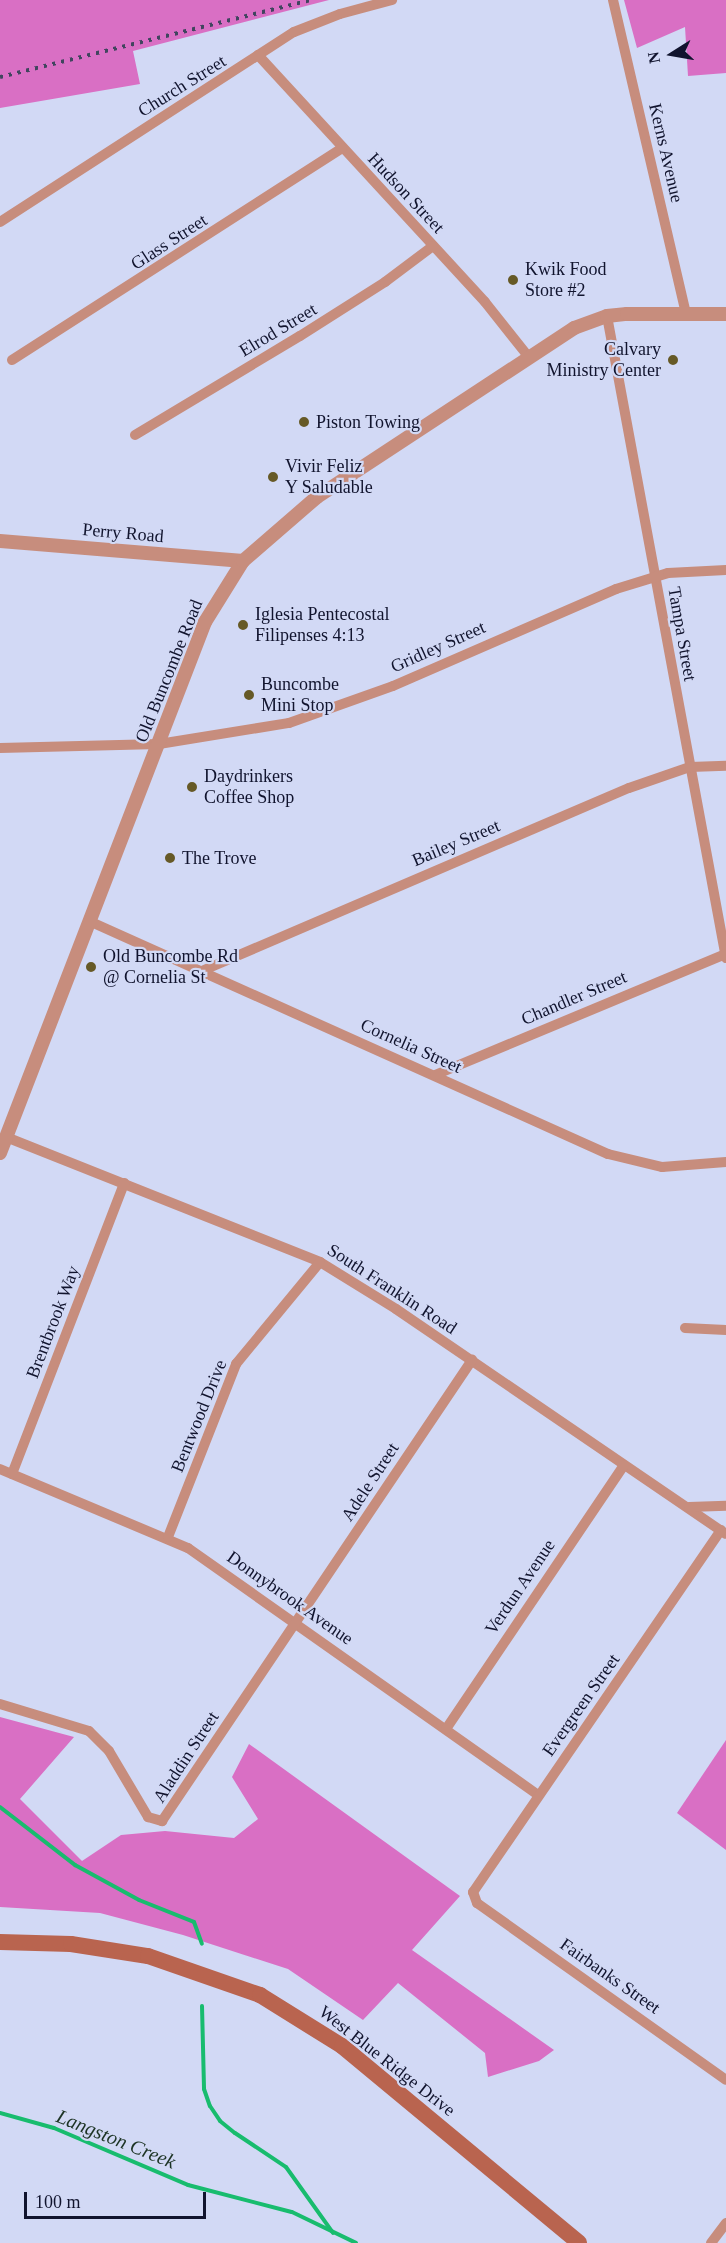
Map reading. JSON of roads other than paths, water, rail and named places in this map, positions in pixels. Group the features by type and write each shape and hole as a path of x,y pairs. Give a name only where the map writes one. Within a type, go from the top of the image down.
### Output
{"main road":[{"name":"West Blue Ridge Drive","path":"0,1942 71,1944 147,1956 260,1995 342,2046 579,2243"}],"street":[{"name":"Church Street","path":"0,222 258,56 318,21 392,0"},
{"name":"Kerns Avenue","path":"613,0 686,314"},
{"name":"Hudson Street","path":"258,56 433,246 528,356"},
{"name":"Glass Street","path":"12,360 342,148"},
{"name":"Elrod Street","path":"135,435 386,282 433,246"},
{"name":"Old Buncombe Road","path":"0,1153 3,1136 159,744 205,622 243,561 317,497 528,356 574,328 607,316 726,314"},
{"name":"Tampa Street","path":"607,316 726,955"},
{"name":"Perry Road","path":"0,541 243,561"},
{"name":"Gridley Street","path":"0,748 159,744 252,731 326,712 595,597 655,577 726,570"},
{"name":"Bailey Street","path":"204,970 629,788 690,767 726,766"},
{"name":"Cornelia Street","path":"89,921 204,970 635,1164 662,1167 726,1162"},
{"name":"Chandler Street","path":"435,1075 726,955"},
{"name":"South Franklin Road","path":"3,1136 320,1262 472,1360 724,1532"},
{"name":"Brentbrook Way","path":"12,1474 124,1183"},
{"name":"Bentwood Drive","path":"168,1537 236,1364 320,1262"},
{"path":"686,1328 726,1330"},
{"name":"Adele Street","path":"296,1622 472,1360"},
{"name":"Verdun Avenue","path":"446,1729 624,1465"},
{"name":"Donnybrook Avenue","path":"0,1469 168,1537 296,1622 538,1795"},
{"path":"689,1507 726,1506"},
{"name":"Evergreen Street","path":"474,1899 475,1887 724,1532"},
{"name":"Aladdin Street","path":"0,1704 89,1731 109,1751 148,1817 162,1821 296,1622"},
{"name":"Fairbanks Street","path":"474,1899 726,2080"},
{"path":"711,2243 726,2223"}],"waterway":[{"path":"0,1807 75,1865 139,1900 194,1922 202,1944"},
{"path":"202,2006 204,2089 210,2106 220,2121 286,2167 333,2233"},
{"name":"Langston Creek","path":"0,2113 54,2128 188,2185 292,2212 356,2243"}],"railway":[{"path":"0,77 311,0"}],"place":[{"name":"Kwik Food Store #2","path":"513,280"},
{"name":"Calvary Ministry Center","path":"673,360"},
{"name":"Piston Towing","path":"304,422"},
{"name":"Vivir Feliz Y Saludable","path":"273,477"},
{"name":"Iglesia Pentecostal Filipenses 4:13","path":"243,625"},
{"name":"Buncombe Mini Stop","path":"249,695"},
{"name":"Daydrinkers Coffee Shop","path":"192,787"},
{"name":"The Trove","path":"170,858"},
{"name":"Old Buncombe Rd @ Cornelia St","path":"91,967"}]}
